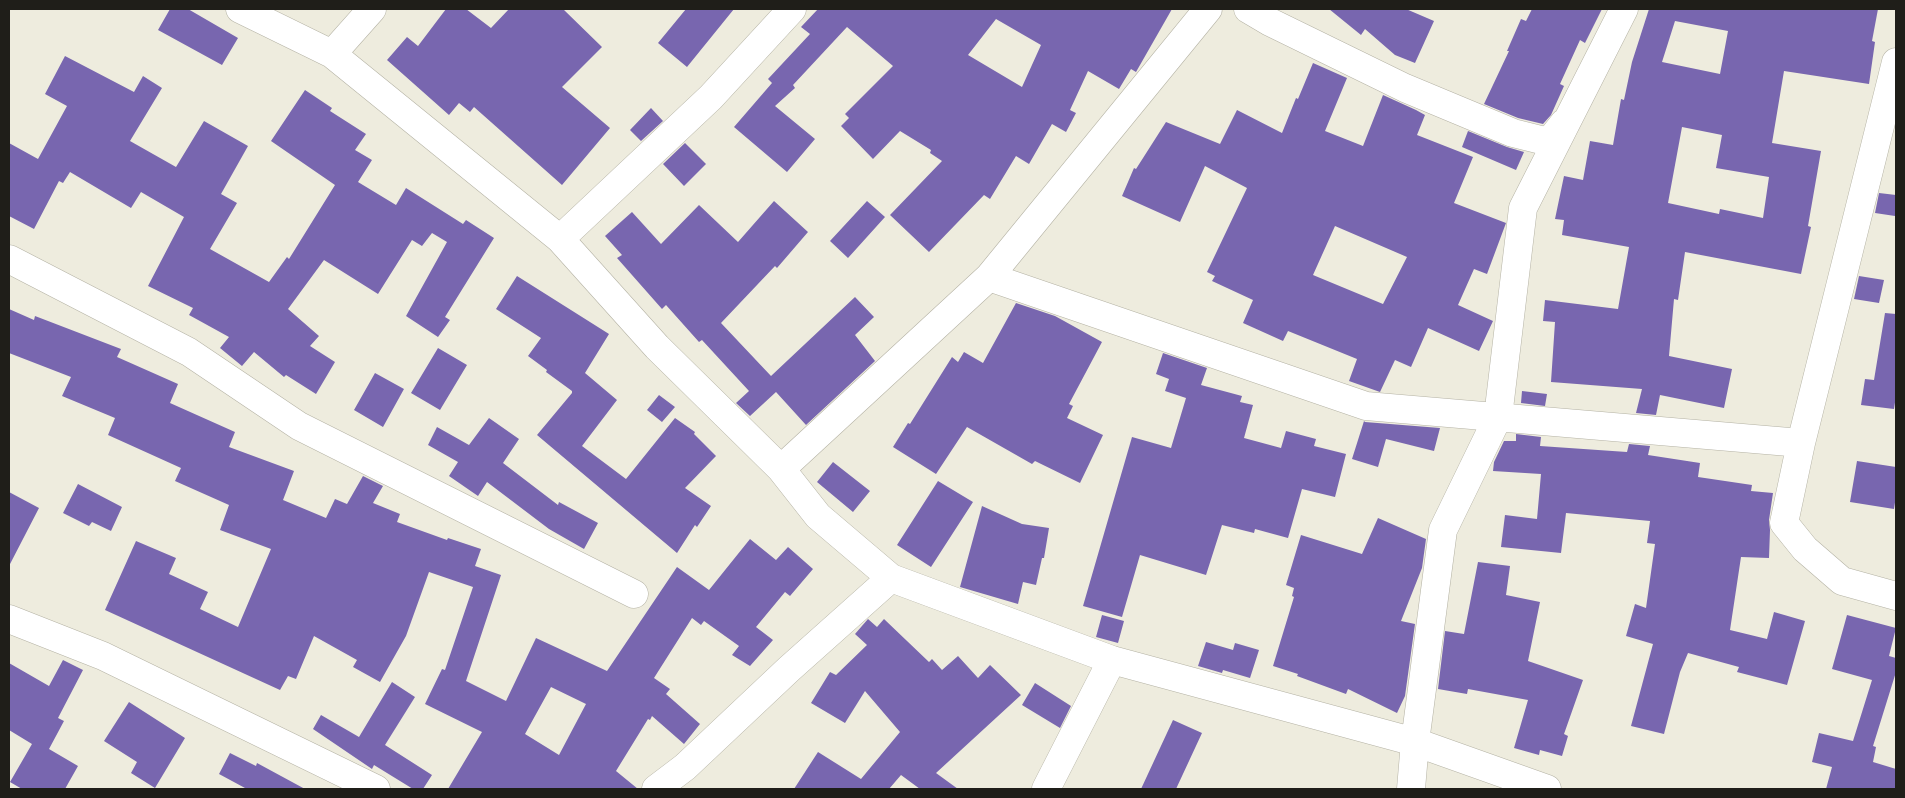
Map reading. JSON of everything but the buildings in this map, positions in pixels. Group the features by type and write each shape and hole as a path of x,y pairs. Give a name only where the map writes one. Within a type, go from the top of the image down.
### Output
{"street":[{"path":"240,9 332,54 560,239 657,347 781,469 818,516 891,578 1112,660 1415,742 1547,789"},
{"path":"332,54 372,9"},
{"path":"560,239 711,96 792,9"},
{"path":"781,469 989,277 1208,9"},
{"path":"1248,9 1270,22 1405,88 1513,132 1549,142 1572,112"},
{"path":"1411,789 1415,742 1443,530 1498,417 1523,208 1624,9"},
{"path":"1896,62 1801,443 1784,523 1805,549 1842,581 1896,596"},
{"path":"9,259 189,352 300,426 634,594"},
{"path":"989,277 1366,406 1801,443"},
{"path":"656,789 685,767 788,669 891,578"},
{"path":"9,619 104,656 376,789"},
{"path":"1046,789 1112,660"}]}
